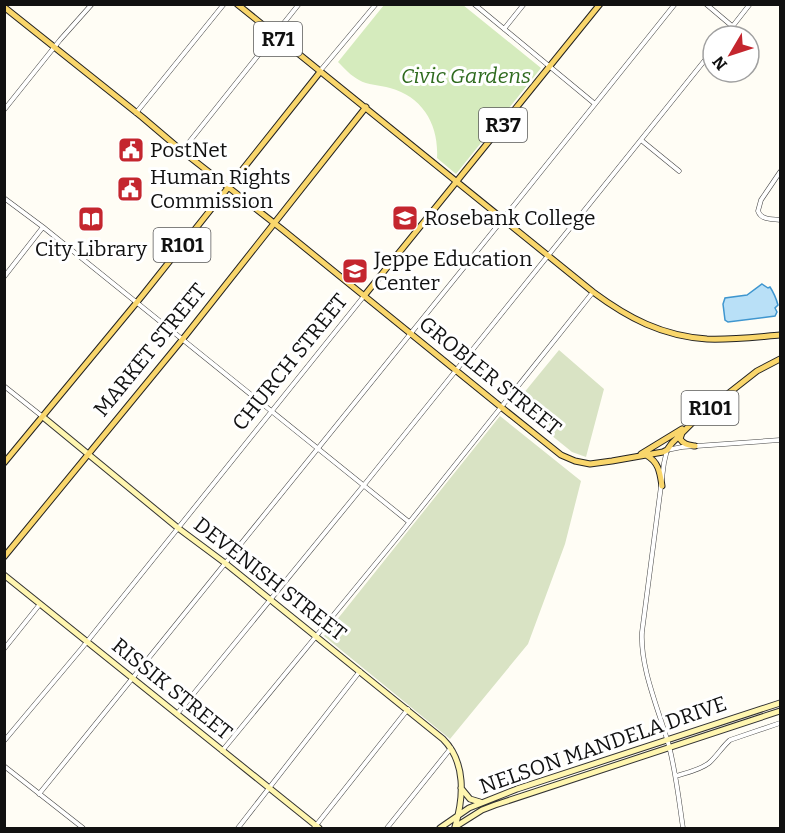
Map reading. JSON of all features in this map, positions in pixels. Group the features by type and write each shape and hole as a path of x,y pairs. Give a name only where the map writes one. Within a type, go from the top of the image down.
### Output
{"main road":[{"name":"R71","path":"237,4 320,72"},
{"name":"CHURCH STREET","path":"364,296 600,4"},
{"name":"GROBLER STREET","path":"4,7 549,446 569,459 590,464 639,456 694,421"},
{"path":"320,72 593,292 626,315 661,330 705,339 780,336"},
{"name":"R101","path":"4,463 136,303 320,72"},
{"name":"MARKET STREET","path":"4,557 182,340 366,107"},
{"name":"GROBLER STREET","path":"667,450 682,431 747,378 780,359"},
{"name":"DEVENISH STREET","path":"43,417 178,528 436,732 451,748 458,761 461,788 459,815 455,828"},
{"path":"682,431 680,435 682,442 695,446"},
{"name":"R101","path":"639,456 667,450"},
{"path":"646,455 657,465 662,486"},
{"name":"RISSIK STREET","path":"4,575 316,828"},
{"name":"NELSON MANDELA DRIVE","path":"440,828 482,802 503,794 780,703"},
{"name":"NELSON MANDELA DRIVE","path":"455,828 501,802 780,711"},
{"path":"461,788 470,800 482,802"}],"street":[{"path":"4,110 92,4"},
{"path":"136,113 224,4"},
{"path":"182,152 299,4"},
{"path":"320,72 376,4"},
{"path":"474,4 595,104"},
{"path":"504,29 524,4"},
{"path":"39,794 675,4"},
{"path":"706,4 730,24"},
{"path":"734,24 750,4"},
{"path":"177,714 701,65"},
{"path":"641,140 679,171"},
{"path":"780,172 761,200 758,211 759,215 764,218 780,220"},
{"path":"4,198 409,522"},
{"path":"4,277 43,227"},
{"path":"222,751 593,292"},
{"name":"CHURCH STREET","path":"4,741 364,296"},
{"name":"DEVENISH STREET","path":"4,386 43,417"},
{"path":"683,828 669,747 654,702 642,648 667,450 675,447 780,440"},
{"path":"4,649 40,604"},
{"path":"238,828 360,671"},
{"path":"316,828 408,709"},
{"name":"NELSON MANDELA DRIVE","path":"675,776 706,765 730,740 780,723"},
{"path":"387,828 451,748"},
{"path":"4,766 83,828"}],"green space":[{"name":"Civic Gardens","path":"384,5 463,5 541,68 456,174 437,158 432,124 420,105 402,92 359,80 338,62"},
{"path":"559,350 604,389 586,457 572,452 514,405"},
{"path":"500,416 581,481 565,544 528,644 450,739 324,636"}],"water":[{"path":"762,284 770,287 776,298 778,305 775,308 777,312 775,316 728,322 725,320 723,304 725,298 747,295"}],"place":[{"name":"PostNet","path":"131,150"},
{"name":"Human Rights Commission","path":"130,189"},
{"name":"Rosebank College","path":"405,218"},
{"name":"City Library","path":"91,219"},
{"name":"Jeppe Education Center","path":"355,271"}]}
